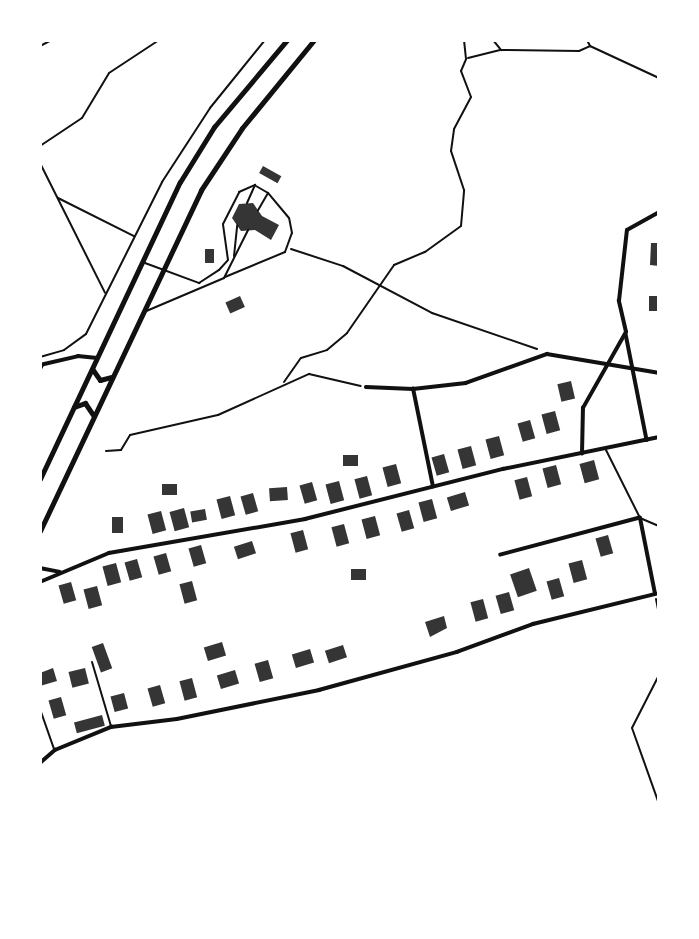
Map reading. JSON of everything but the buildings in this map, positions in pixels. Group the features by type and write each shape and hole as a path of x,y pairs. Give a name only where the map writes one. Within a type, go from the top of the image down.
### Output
{"main road":[{"path":"40,479 180,181 214,127 287,40"},
{"path":"40,531 140,314 201,190 242,128 314,40"},
{"path":"93,367 100,380 111,376"},
{"path":"74,407 85,403 93,416"}],"street":[{"path":"647,440 620,301 627,230 659,212"},
{"path":"582,454 583,408 610,366 626,332"},
{"path":"366,387 413,389 466,383 547,354 659,373"},
{"path":"42,365 78,356 97,358"},
{"path":"413,389 433,487"},
{"path":"40,582 109,553 305,519 433,487 659,437"},
{"path":"40,763 55,750 111,727 177,719 319,690 457,652 533,624 655,594 640,518 500,555"},
{"path":"40,568 62,572"}],"lane":[{"path":"40,46 52,40"},
{"path":"141,261 199,283 219,270 228,260 223,224 239,192 255,185"},
{"path":"140,314 285,252 292,233 289,218 268,193 255,185"},
{"path":"247,203 255,185"},
{"path":"258,210 268,193"},
{"path":"234,257 237,225"},
{"path":"224,278 248,230"},
{"path":"40,371 42,365"},
{"path":"606,449 640,518 659,526"},
{"path":"92,662 111,727"},
{"path":"40,709 55,750"}],"path":[{"path":"40,146 82,118 109,73 159,40"},
{"path":"40,357 64,350 86,334 104,293 162,182 210,108 265,40"},
{"path":"284,382 302,358 327,350 347,333 394,265 425,253 461,226 464,190 451,151 454,129 471,97 461,71 466,59 464,40"},
{"path":"493,40 501,50"},
{"path":"587,40 590,46 659,78"},
{"path":"466,59 501,50 579,51 590,46"},
{"path":"40,163 104,293"},
{"path":"57,197 135,236"},
{"path":"287,247 343,266 432,313 547,354"},
{"path":"106,451 121,450 130,435 218,415 284,382 309,374 366,387"},
{"path":"655,594 659,615"},
{"path":"659,675 632,728 659,804"}]}
